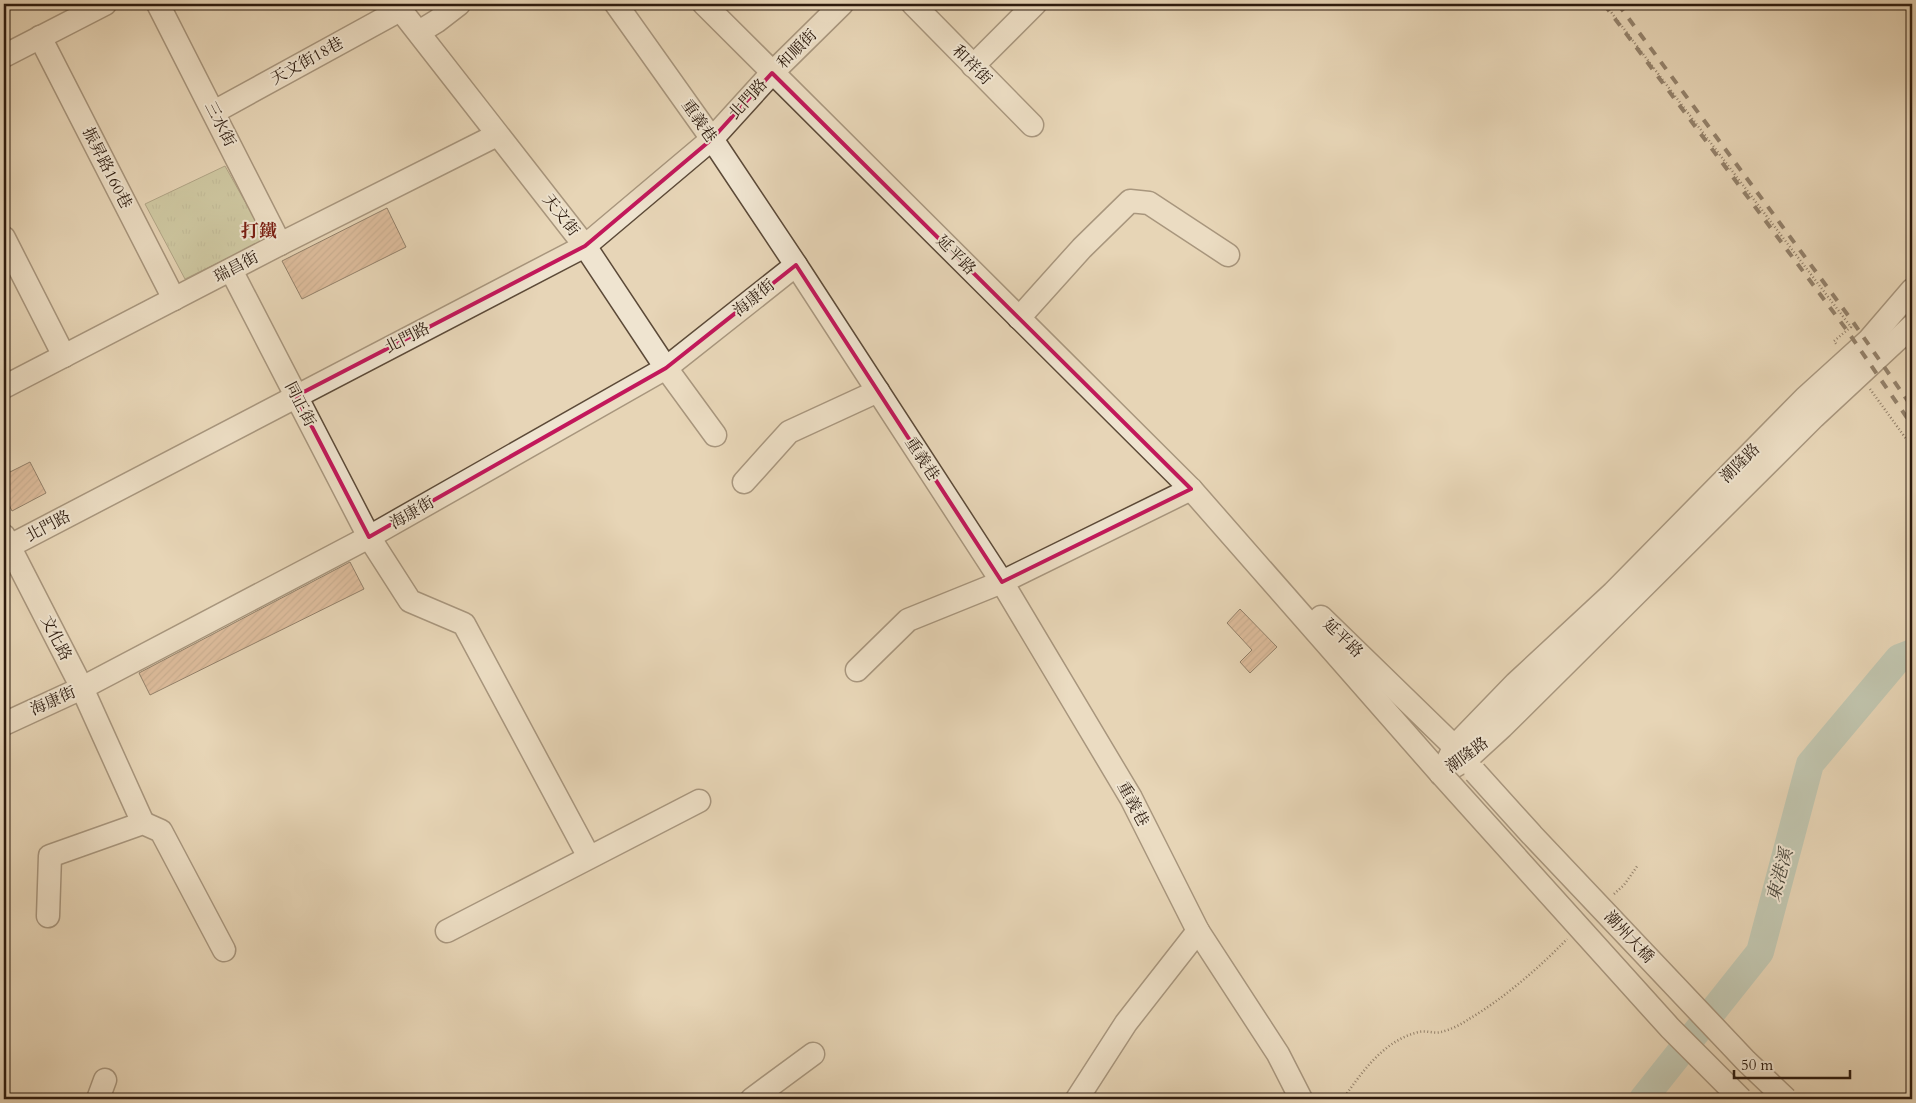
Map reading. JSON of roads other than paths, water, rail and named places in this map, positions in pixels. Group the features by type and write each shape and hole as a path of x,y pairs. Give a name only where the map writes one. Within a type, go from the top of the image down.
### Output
{"street":[{"path":"4,56 105,4"},
{"name":"三水街","path":"158,4 280,244"},
{"path":"419,32 459,4"},
{"name":"重義巷","path":"616,4 712,139 1002,582 1131,798 1198,931 1278,1054 1301,1099"},
{"name":"延平路","path":"704,4 772,74 1191,489 1441,774"},
{"name":"和順街","path":"772,74 842,4"},
{"name":"和祥街","path":"913,4 1032,124"},
{"path":"973,66 1035,4"},
{"name":"天文街18巷","path":"214,112 398,7"},
{"name":"天文街","path":"398,7 585,246 666,368 715,435"},
{"name":"振昇路160巷","path":"40,37 174,299"},
{"name":"北門路","path":"6,544 585,246 712,139 772,74"},
{"name":"瑞昌街","path":"4,387 280,244 497,135"},
{"path":"1019,318 1082,248 1130,201 1149,203 1228,255"},
{"path":"4,238 64,356"},
{"name":"海康街","path":"4,724 82,688 370,537 666,368 796,265"},
{"name":"同正街","path":"231,270 370,537 410,601 464,624 589,858"},
{"name":"潮隆路","path":"1441,774 1466,759 1502,728 1814,417 1854,367 1869,340 1912,290"},
{"name":"潮隆路","path":"1854,367 1912,326"},
{"path":"744,482 789,432 878,391"},
{"path":"857,670 908,620 1002,582 1191,489"},
{"name":"延平路","path":"1207,507 1466,759"},
{"name":"文化路","path":"6,544 82,688 143,823"},
{"name":"潮州大橋","path":"1466,759 1532,835 1746,1061 1786,1099"},
{"name":"潮州大橋","path":"1441,774 1670,1028 1741,1099"},
{"path":"447,931 699,801"},
{"path":"48,916 50,856 143,823 161,831 224,950"},
{"path":"1077,1099 1126,1023 1198,931"},
{"path":"752,1099 813,1054"}],"waterway":[{"name":"東港溪","path":"1643,1099 1760,952 1810,764 1899,658 1912,653"}],"railway":[{"path":"1604,4 1846,329 1912,425"},
{"path":"1618,4 1853,322 1912,407"}],"district":[{"name":"打鐵","path":"259,231"}]}
